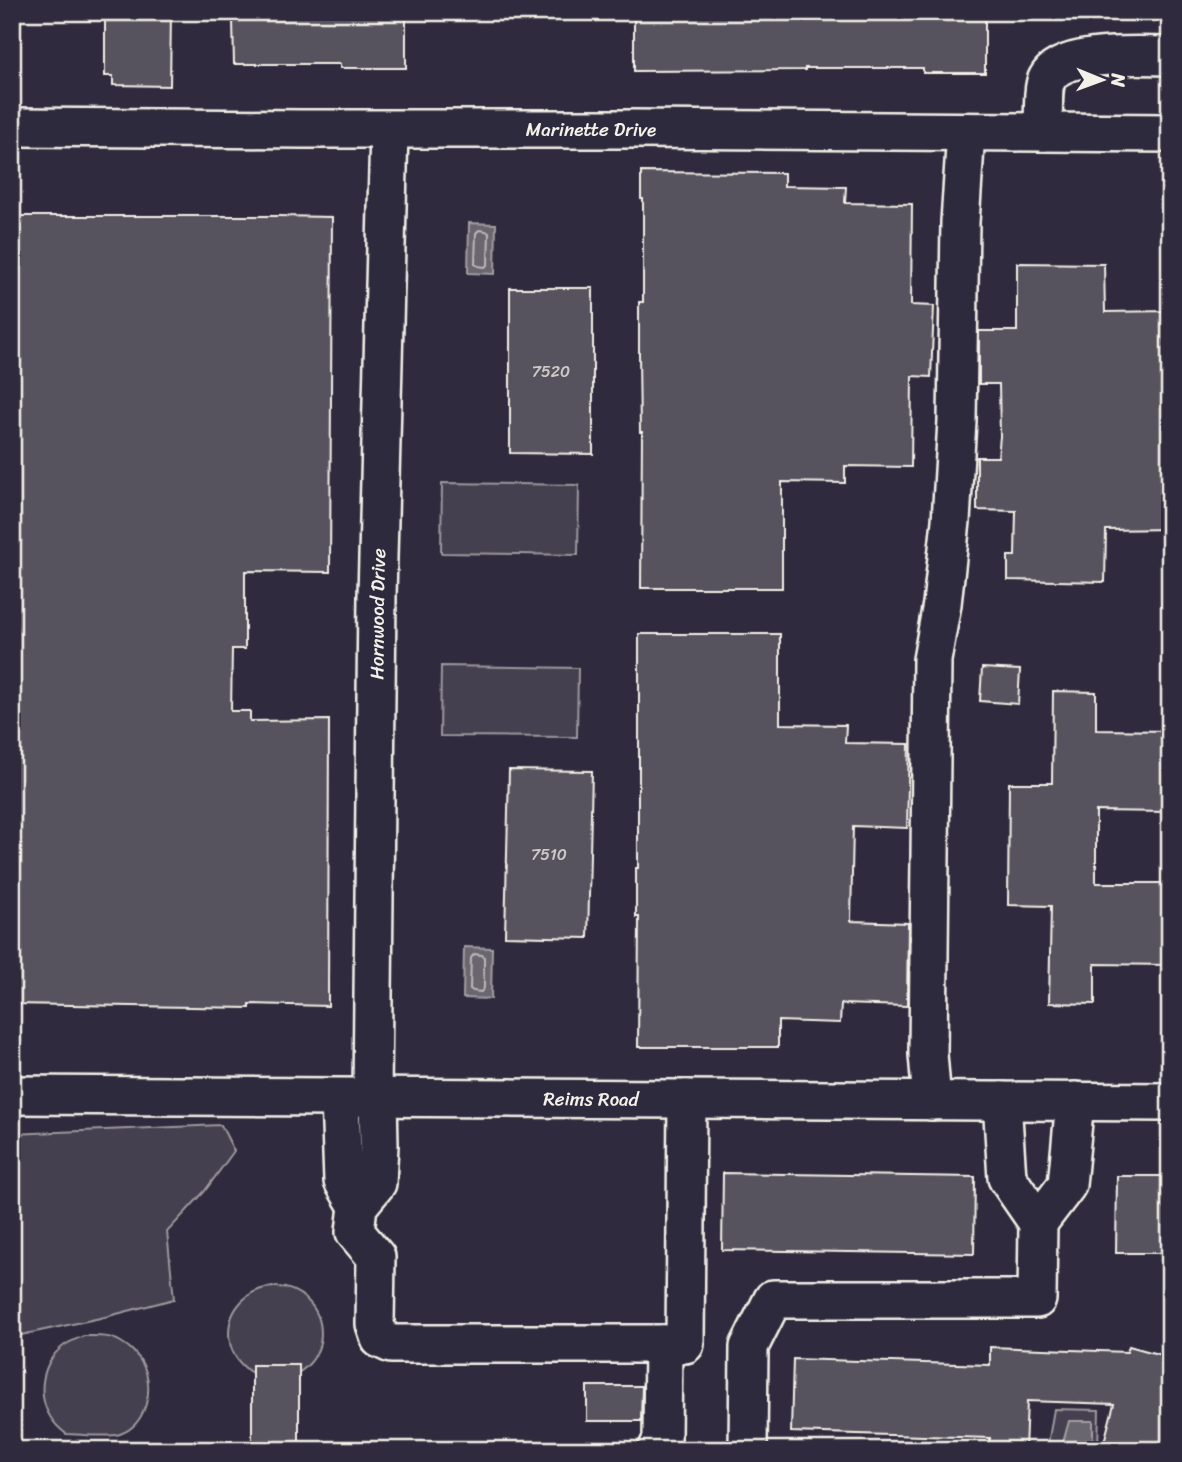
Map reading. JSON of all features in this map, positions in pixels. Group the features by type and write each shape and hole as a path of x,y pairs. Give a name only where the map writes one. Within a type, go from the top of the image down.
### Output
{"street":[{"path":"1044,132 1045,81 1052,71 1081,59 1170,56"},
{"name":"Marinette Drive","path":"12,127 1170,133"},
{"name":"Hornwood Drive","path":"389,130 363,1098 343,1181 358,1206 355,1232 376,1257 375,1324 380,1339 391,1344 663,1344"},
{"path":"932,1101 928,1054 932,660 942,604 951,521 957,421 960,222 966,132"},
{"name":"Reims Road","path":"12,1095 1170,1102"},
{"path":"657,1450 662,1440 663,1344 685,1344 687,1099"},
{"path":"748,1450 748,1347 773,1299 1037,1299 1038,1223 1007,1178 1002,1101"},
{"path":"1038,1223 1067,1185 1075,1101"}],"shaded area":[{"path":"442,483 579,485 578,555 441,553"},
{"path":"441,666 578,668 577,737 440,736"},
{"path":"221,1125 234,1151 204,1192 167,1232 174,1299 12,1337 12,1134"},
{"path":"275,1287 301,1295 313,1307 321,1333 313,1359 301,1371 275,1379 249,1371 237,1359 229,1333 237,1307 249,1295"},
{"path":"84,1336 108,1337 124,1344 139,1358 147,1374 148,1395 142,1414 136,1423 120,1434 66,1434 48,1412 44,1402 43,1379 52,1358 70,1342"},
{"path":"1054,1409 1099,1410 1098,1450 1047,1450"}],"water":[{"path":"469,223 496,224 495,274 468,273"},
{"path":"464,947 492,948 491,999 463,998"},
{"path":"1069,1421 1093,1421 1093,1450 1061,1450"}],"building":[{"path":"105,12 171,12 170,86 113,85 113,76 105,76"},
{"path":"255,12 406,12 406,68 340,68 340,64 234,64 233,20 255,19"},
{"path":"634,12 985,12 985,73 923,73 923,68 634,71"},
{"path":"641,172 784,173 784,186 846,187 845,203 912,204 911,305 934,306 931,377 912,376 911,467 845,466 845,483 782,482 782,588 641,588"},
{"path":"12,216 332,217 330,572 245,571 245,649 232,649 231,711 250,711 250,721 329,720 328,1006 250,1004 250,1008 12,1004"},
{"path":"1017,263 1104,264 1105,312 1170,311 1170,529 1106,530 1105,582 1008,580 1008,556 1015,556 1016,511 977,510 977,457 998,457 1000,436 999,384 979,384 979,331 1017,331"},
{"path":"510,288 593,288 593,454 510,453"},
{"path":"639,634 780,634 780,724 846,725 845,743 909,744 907,828 853,826 851,921 908,923 907,1006 841,1004 840,1023 778,1021 778,1047 638,1047 639,917 636,917 636,868"},
{"path":"982,668 1020,670 1018,704 980,701"},
{"path":"1053,691 1096,692 1096,730 1170,731 1170,812 1096,811 1096,883 1170,883 1170,965 1095,964 1095,1004 1049,1003 1051,906 1008,905 1009,783 1052,783"},
{"path":"509,770 592,771 588,938 505,936"},
{"path":"723,1173 975,1177 974,1254 722,1250"},
{"path":"1117,1176 1170,1176 1170,1253 1116,1253"},
{"path":"1129,1346 1165,1356 1161,1373 1170,1375 1170,1450 1142,1444 1140,1450 1102,1450 1114,1404 1027,1401 1025,1450 989,1450 990,1438 791,1432 793,1359 990,1365 990,1347 1127,1352"},
{"path":"252,1365 299,1365 299,1450 252,1450"},
{"path":"587,1386 642,1386 641,1421 587,1421"}]}
